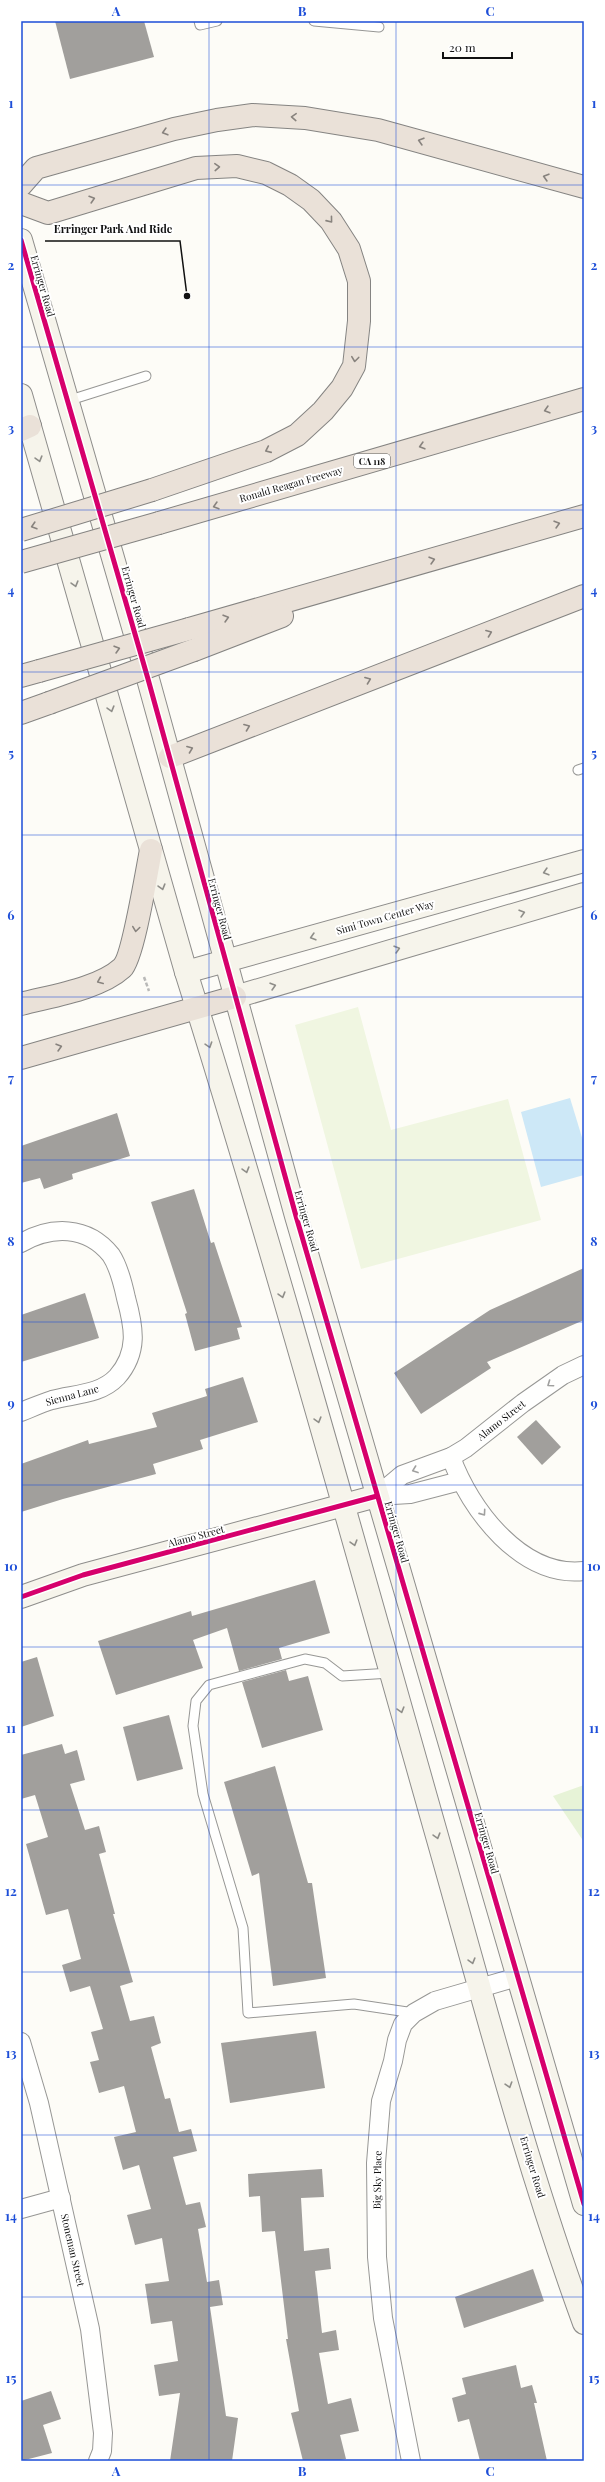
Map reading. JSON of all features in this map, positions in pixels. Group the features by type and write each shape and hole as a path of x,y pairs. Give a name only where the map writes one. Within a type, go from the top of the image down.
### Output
{"highway":[{"path":"21,185 36,168 174,129 217,120 253,116 305,118 378,130 584,187"},
{"path":"21,203 48,212 196,168 237,166 266,173 290,185 311,200 331,221 349,249 358,282 359,320 354,366 337,394 297,435 266,451 152,490 21,530"},
{"name":"Ronald Reagan Freeway","path":"21,562 584,399"},
{"path":"30,674 584,516"},
{"path":"21,713 194,650 410,566"},
{"path":"170,757 584,596"},
{"path":"21,1004 101,982 123,968 135,935 151,850"},
{"path":"21,1058 235,997"}],"main road":[{"name":"Erringer Road","path":"21,240 170,757 296,1216 584,2204"},
{"name":"Erringer Road","path":"21,395 26,428 343,1506 480,1988 560,2258 584,2324"},
{"name":"Simi Town Center Way","path":"186,972 584,861"},
{"path":"235,997 584,894"},
{"name":"Alamo Street","path":"21,1597 83,1575 377,1496"}],"street":[{"name":"Sienna Lane","path":"21,1243 36,1235 52,1230 74,1232 95,1240 111,1255 120,1275 134,1328 131,1355 116,1377 99,1390 51,1400 21,1412"},
{"name":"Alamo Street","path":"377,1496 402,1475 452,1457 523,1403 563,1375 584,1365"},
{"path":"452,1457 460,1481 486,1519 523,1557 553,1571 584,1571"},
{"name":"Alamo Street","path":"377,1496 410,1494 460,1481"},
{"name":"Big Sky Place","path":"411,2461 383,2318 376,2257 376,2163 381,2101 393,2061 396,2040 403,2024 414,2013 435,2001 517,1977"},
{"name":"Stoneman Street","path":"21,2042 39,2103 90,2329 103,2433 102,2450 98,2461"},
{"path":"21,2209 61,2198"}],"lane":[{"path":"199,21 200,25 217,21"},
{"path":"314,21 379,27"},
{"path":"67,401 146,376"},
{"path":"391,1673 342,1676 325,1663 305,1659 208,1685 196,1701 194,1726 203,1794 243,1928 248,2013 354,2004 414,2013"}],"path":[{"path":"142,972 149,991"}],"green space":[{"path":"358,1007 391,1130 508,1099 541,1220 361,1269 295,1025"},
{"path":"584,1785 584,1842 553,1796"}],"water":[{"path":"570,1098 584,1144 584,1175 541,1187 521,1112"}],"building":[{"path":"55,21 144,21 154,57 70,79"},
{"path":"117,1113 130,1156 72,1174 73,1179 44,1189 40,1178 21,1183 21,1146"},
{"path":"194,1189 211,1243 214,1242 242,1327 237,1328 240,1339 195,1351 185,1314 187,1313 151,1202"},
{"path":"584,1268 584,1320 487,1362 491,1368 421,1414 394,1373 490,1310"},
{"path":"85,1293 99,1338 21,1362 21,1315"},
{"path":"243,1377 258,1422 200,1440 203,1449 153,1464 156,1474 21,1512 21,1464 88,1440 89,1444 157,1427 152,1413 207,1396 205,1389"},
{"path":"536,1420 561,1447 542,1465 517,1437"},
{"path":"315,1580 330,1633 279,1648 282,1659 239,1671 227,1628 193,1640 203,1668 116,1695 98,1641 191,1611 192,1616"},
{"path":"37,1657 54,1716 21,1727 21,1662"},
{"path":"286,1670 289,1681 308,1676 323,1730 262,1748 242,1682"},
{"path":"169,1715 183,1769 137,1781 123,1727"},
{"path":"62,1744 65,1754 77,1750 85,1780 70,1784 85,1830 99,1826 106,1852 99,1854 115,1914 113,1914 133,1982 120,1986 130,2021 154,2016 161,2043 151,2047 165,2099 170,2098 179,2132 191,2129 197,2151 173,2157 186,2205 200,2202 206,2227 198,2229 207,2282 219,2280 223,2305 210,2307 226,2416 238,2418 232,2461 170,2461 180,2393 159,2396 154,2365 178,2361 172,2321 151,2324 145,2284 169,2281 162,2238 135,2245 127,2215 151,2209 139,2165 123,2170 114,2137 136,2132 124,2086 99,2093 90,2062 99,2060 91,2032 103,2029 90,1986 70,1992 62,1965 81,1959 68,1909 46,1915 26,1844 48,1837 35,1795 21,1799 21,1755"},
{"path":"275,1766 308,1883 312,1883 326,1978 273,1986 259,1873 252,1876 224,1782"},
{"path":"316,2031 325,2088 230,2103 221,2043"},
{"path":"322,2169 324,2197 301,2198 304,2251 329,2248 331,2269 315,2271 322,2333 336,2330 339,2350 319,2353 328,2404 351,2398 359,2431 340,2435 346,2459 336,2461 303,2461 291,2413 299,2411 286,2339 288,2339 275,2231 262,2232 260,2196 249,2197 248,2174"},
{"path":"533,2269 544,2301 464,2328 455,2297"},
{"path":"516,2365 521,2388 532,2385 537,2403 534,2403 547,2461 480,2461 469,2419 458,2422 452,2398 466,2394 462,2378"},
{"path":"51,2391 61,2419 43,2425 52,2453 21,2461 21,2401"}],"cycle path":[{"path":"21,240 148,679 296,1216 584,2204"},
{"path":"21,1597 83,1575 377,1496"}],"place":[{"name":"Erringer Park And Ride","path":"187,296"}]}
